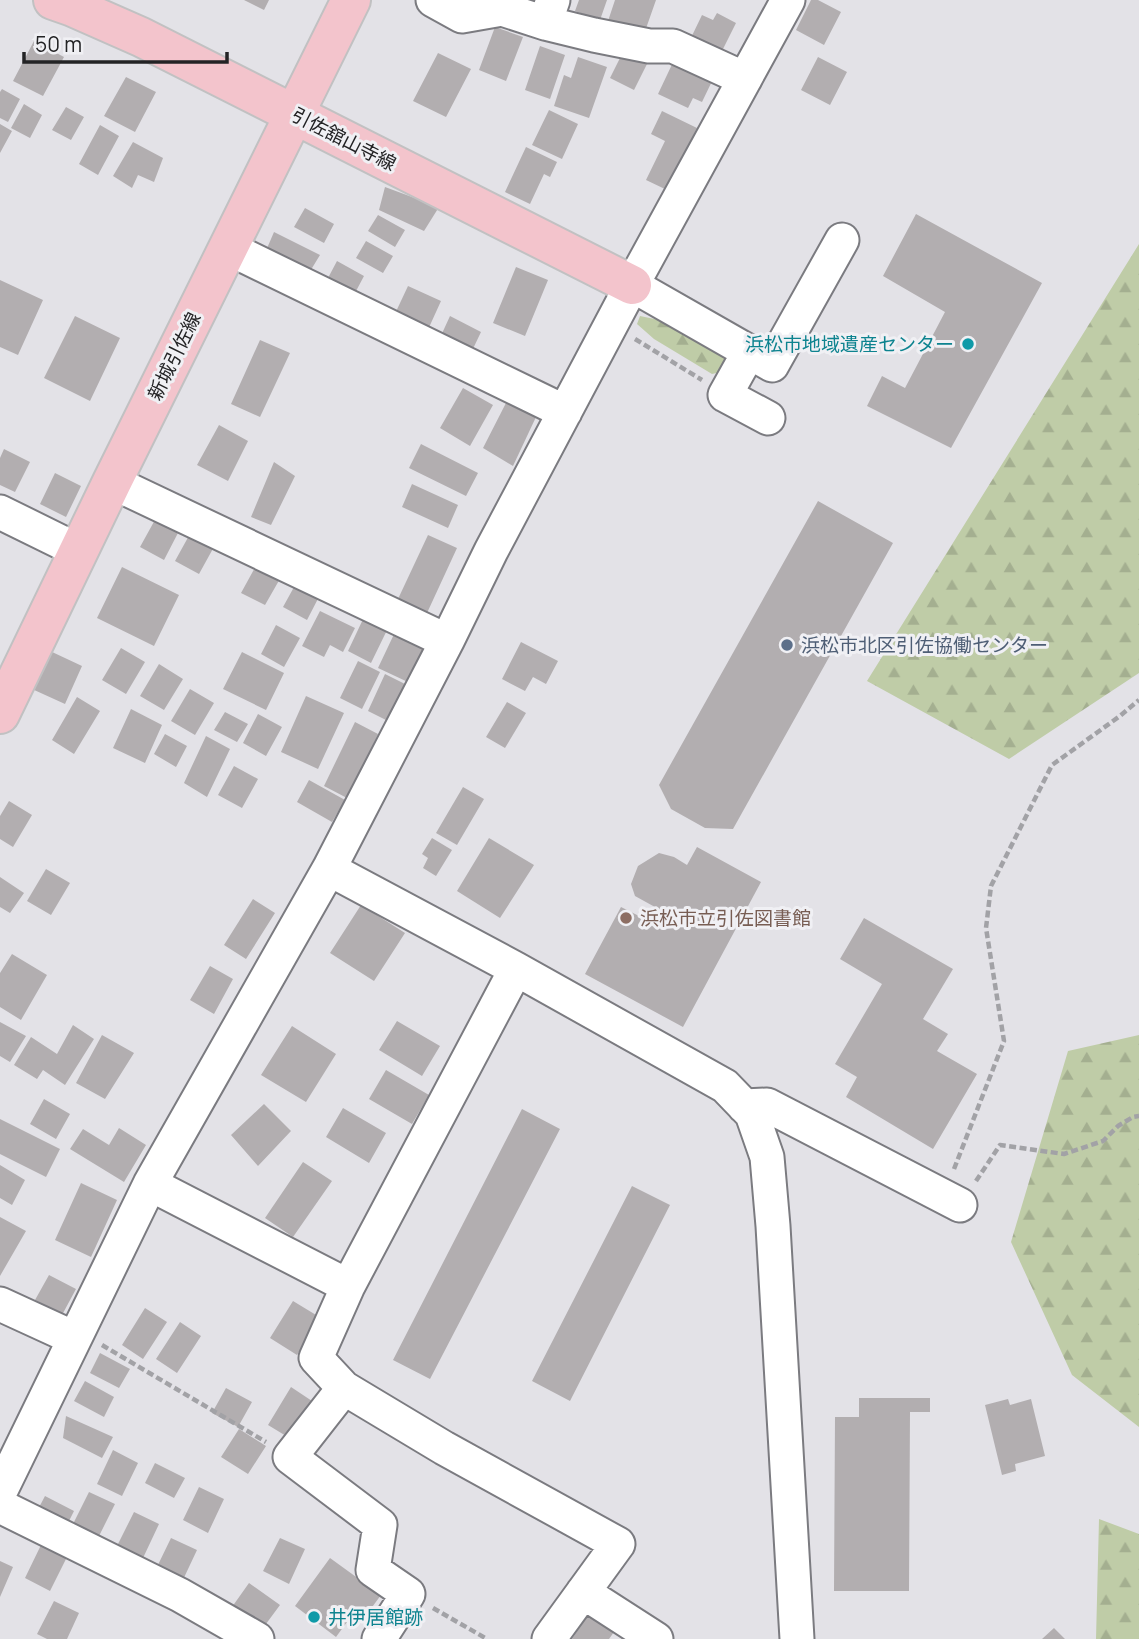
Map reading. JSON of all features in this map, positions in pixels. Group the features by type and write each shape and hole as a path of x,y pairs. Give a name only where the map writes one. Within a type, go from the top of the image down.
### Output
{"main road":[{"name":"引佐舘山寺線","path":"52,0 141,37 632,285"},
{"name":"新城引佐線","path":"0,714 351,0"}],"street":[{"path":"433,0 462,16 502,9 549,12 594,35 649,46 673,46 744,79"},
{"path":"0,1492 150,1184 329,869 491,551 788,0"},
{"path":"632,285 772,365 842,240"},
{"path":"228,248 565,412"},
{"path":"749,352 725,395 768,418"},
{"path":"112,482 447,640"},
{"path":"0,512 79,551"},
{"path":"329,869 725,1086 752,1114 767,1157 773,1226 797,1639"},
{"path":"516,970 348,1286 316,1358 344,1388 443,1448 618,1545 549,1639"},
{"path":"744,1106 767,1105 960,1205"},
{"path":"150,1184 348,1286"},
{"path":"0,1304 76,1334"},
{"path":"344,1388 290,1457 380,1525 373,1570 408,1594 379,1639"},
{"path":"0,1506 180,1595 257,1639"},
{"path":"583,1592 656,1639"}],"path":[{"path":"628,335 725,395"},
{"path":"960,1205 949,1180 1004,1041 986,928 991,886 1052,765 1139,700"},
{"path":"960,1205 1000,1145 1064,1154 1103,1141 1118,1126 1139,1116"},
{"path":"76,1334 290,1457"},
{"path":"408,1594 487,1639"}],"green space":[{"path":"1139,244 1139,673 1009,759 867,681"},
{"path":"640,316 669,322 730,358 730,370 712,374 654,339 637,324"},
{"path":"1139,1035 1139,1427 1072,1375 1011,1242 1068,1051"},
{"path":"1099,1519 1139,1534 1139,1639 1096,1639"}],"building":[{"path":"244,0 269,0 264,10"},
{"path":"579,0 607,0 600,20 575,11"},
{"path":"615,0 656,0 643,37 607,24"},
{"path":"811,0 818,0 841,12 824,45 796,30"},
{"path":"717,13 736,23 718,59 688,44 702,15 713,20"},
{"path":"495,27 523,37 506,81 479,70"},
{"path":"34,41 64,57 43,96 13,81"},
{"path":"540,46 565,55 550,99 525,90"},
{"path":"626,46 650,58 634,90 610,78"},
{"path":"438,53 471,69 446,117 413,101"},
{"path":"676,56 715,75 702,102 693,98 688,108 658,94"},
{"path":"578,57 607,67 589,118 554,106 564,75 571,78"},
{"path":"818,57 847,72 830,105 801,90"},
{"path":"126,77 156,92 135,132 104,116"},
{"path":"2,89 20,99 8,122 0,118"},
{"path":"24,104 42,115 30,138 11,128"},
{"path":"66,107 84,117 71,140 52,130"},
{"path":"549,110 578,124 562,159 532,145"},
{"path":"662,111 697,128 667,190 646,180 665,141 651,134"},
{"path":"0,124 12,131 0,153"},
{"path":"100,125 119,136 98,175 79,164"},
{"path":"133,142 163,158 154,182 138,175 132,188 113,176"},
{"path":"526,147 557,162 550,177 544,174 530,204 505,192"},
{"path":"385,187 439,207 424,231 379,210"},
{"path":"305,208 334,224 324,243 294,227"},
{"name":"浜松市地域遺産センター","path":"916,214 1042,283 951,448 867,406 882,376 905,388 945,312 883,276"},
{"path":"378,215 405,230 395,247 368,231"},
{"path":"274,232 320,255 309,273 265,253"},
{"path":"366,241 393,256 383,273 356,258"},
{"path":"337,261 364,276 355,293 328,278"},
{"path":"516,267 548,280 525,336 493,323"},
{"path":"0,280 43,300 18,355 0,347"},
{"path":"408,286 441,301 426,334 393,318"},
{"path":"75,316 120,338 90,401 44,378"},
{"path":"450,316 481,332 470,355 439,340"},
{"path":"260,340 290,353 260,417 231,404"},
{"path":"463,388 493,405 470,446 440,428"},
{"path":"507,401 536,417 513,466 483,448"},
{"path":"219,425 248,441 228,481 197,465"},
{"path":"421,444 478,473 466,496 409,468"},
{"path":"4,449 30,462 15,492 0,485 0,458"},
{"path":"274,462 295,476 271,525 251,517"},
{"path":"55,473 81,486 66,517 40,504"},
{"path":"412,484 458,505 448,528 402,507"},
{"path":"818,501 893,543 733,829 705,828 671,809 659,785"},
{"path":"156,518 179,531 164,560 140,547"},
{"path":"191,532 215,545 199,574 175,561"},
{"path":"428,535 457,548 427,613 398,599"},
{"path":"257,564 281,577 265,605 241,593"},
{"path":"122,567 179,595 154,646 97,618"},
{"path":"299,578 322,591 307,620 283,607"},
{"path":"320,611 355,628 343,652 330,645 324,657 302,646"},
{"path":"365,615 389,626 371,663 348,651"},
{"path":"276,625 300,638 284,667 261,654"},
{"path":"396,630 428,645 410,683 378,668"},
{"path":"521,642 558,661 546,684 533,677 525,691 502,679"},
{"path":"121,648 145,662 126,694 102,680"},
{"path":"50,651 82,666 65,704 32,689"},
{"path":"242,652 284,673 266,710 223,689"},
{"path":"358,661 380,672 362,709 340,698"},
{"path":"159,664 183,679 164,710 140,696"},
{"path":"385,674 407,685 390,722 368,711"},
{"path":"190,689 214,703 195,735 171,721"},
{"path":"306,696 344,713 318,769 281,752"},
{"path":"77,697 100,711 74,754 52,740"},
{"path":"507,702 526,713 505,748 486,737"},
{"path":"131,709 162,725 145,763 113,748"},
{"path":"225,712 248,724 237,742 214,730"},
{"path":"258,714 282,727 266,756 243,743"},
{"path":"355,722 378,734 347,798 324,786"},
{"path":"165,734 187,746 176,767 154,754"},
{"path":"206,736 230,749 207,797 184,783"},
{"path":"234,766 258,779 242,808 218,795"},
{"path":"309,780 345,800 332,822 297,802"},
{"path":"463,787 484,799 457,845 436,833"},
{"path":"9,801 32,815 13,847 0,839 0,816"},
{"path":"432,838 452,850 436,876 423,868 428,858 422,854"},
{"path":"489,838 534,865 500,918 457,891"},
{"path":"697,847 761,882 683,1027 585,974 621,907 657,925 664,912 635,896 631,884 638,866 659,853 674,857 687,865"},
{"path":"46,869 70,883 51,915 27,901"},
{"path":"0,877 24,893 10,913 0,907"},
{"path":"253,899 275,913 246,959 224,945"},
{"path":"361,905 405,933 374,981 330,953"},
{"path":"864,918 953,969 923,1019 948,1034 937,1051 977,1074 933,1149 846,1097 857,1077 835,1064 882,984 840,959"},
{"path":"12,954 47,975 21,1020 0,1007 0,973"},
{"path":"210,966 233,979 214,1014 190,1000"},
{"path":"397,1021 440,1046 422,1076 379,1050"},
{"path":"0,1022 26,1036 10,1062 0,1056"},
{"path":"73,1025 94,1039 65,1085 43,1070 37,1079 14,1065 31,1037 57,1054"},
{"path":"292,1026 336,1054 306,1102 261,1075"},
{"path":"102,1035 134,1053 105,1099 76,1083"},
{"path":"386,1070 429,1095 412,1124 369,1099"},
{"path":"44,1099 70,1114 56,1139 30,1124"},
{"path":"264,1104 291,1131 258,1166 231,1135"},
{"path":"343,1108 386,1133 369,1163 326,1137"},
{"path":"522,1109 560,1129 430,1379 393,1360"},
{"path":"0,1119 60,1149 46,1177 0,1154"},
{"path":"119,1128 146,1145 124,1182 70,1149 83,1129 109,1145"},
{"path":"303,1162 332,1181 293,1237 265,1218"},
{"path":"0,1165 25,1180 12,1205 0,1198"},
{"path":"81,1183 117,1200 91,1257 55,1240"},
{"path":"632,1186 670,1205 570,1401 532,1381"},
{"path":"0,1217 26,1231 0,1276"},
{"path":"49,1275 76,1289 62,1315 35,1300"},
{"path":"293,1301 321,1318 297,1355 270,1338"},
{"path":"145,1308 167,1322 143,1359 122,1345"},
{"path":"180,1322 201,1336 177,1373 156,1359"},
{"path":"100,1353 130,1369 119,1388 90,1373"},
{"path":"85,1381 114,1397 104,1417 74,1401"},
{"path":"291,1387 318,1405 296,1442 268,1425"},
{"path":"226,1388 252,1402 238,1427 212,1413"},
{"path":"859,1398 930,1398 930,1412 910,1412 909,1591 834,1591 835,1417 859,1417"},
{"path":"1008,1399 1010,1405 1031,1399 1045,1456 1015,1464 1016,1471 1002,1475 985,1405"},
{"path":"66,1416 113,1437 102,1458 63,1438"},
{"path":"239,1429 266,1446 248,1474 221,1457"},
{"path":"113,1450 138,1463 122,1496 97,1484"},
{"path":"155,1463 185,1478 174,1498 145,1483"},
{"path":"199,1487 224,1499 208,1533 183,1520"},
{"path":"89,1492 115,1504 98,1538 72,1526"},
{"path":"45,1496 74,1511 64,1531 35,1515"},
{"path":"134,1512 159,1524 143,1558 117,1546"},
{"path":"171,1538 197,1550 181,1584 155,1571"},
{"path":"280,1538 305,1549 289,1584 263,1571"},
{"path":"41,1545 67,1557 50,1591 25,1578"},
{"path":"330,1558 381,1595 367,1614 358,1607 336,1637 295,1606"},
{"path":"0,1561 13,1567 0,1597"},
{"path":"249,1583 280,1605 263,1628 232,1607"},
{"path":"54,1601 79,1613 67,1639 47,1639 37,1634"},
{"path":"588,1615 614,1632 609,1639 572,1639"},
{"path":"1054,1628 1065,1639 1042,1639"}],"place":[{"name":"浜松市地域遺産センター","path":"968,344"},
{"name":"浜松市北区引佐協働センター","path":"787,645"},
{"name":"浜松市立引佐図書館","path":"626,918"},
{"name":"井伊居館跡","path":"314,1617"}]}
